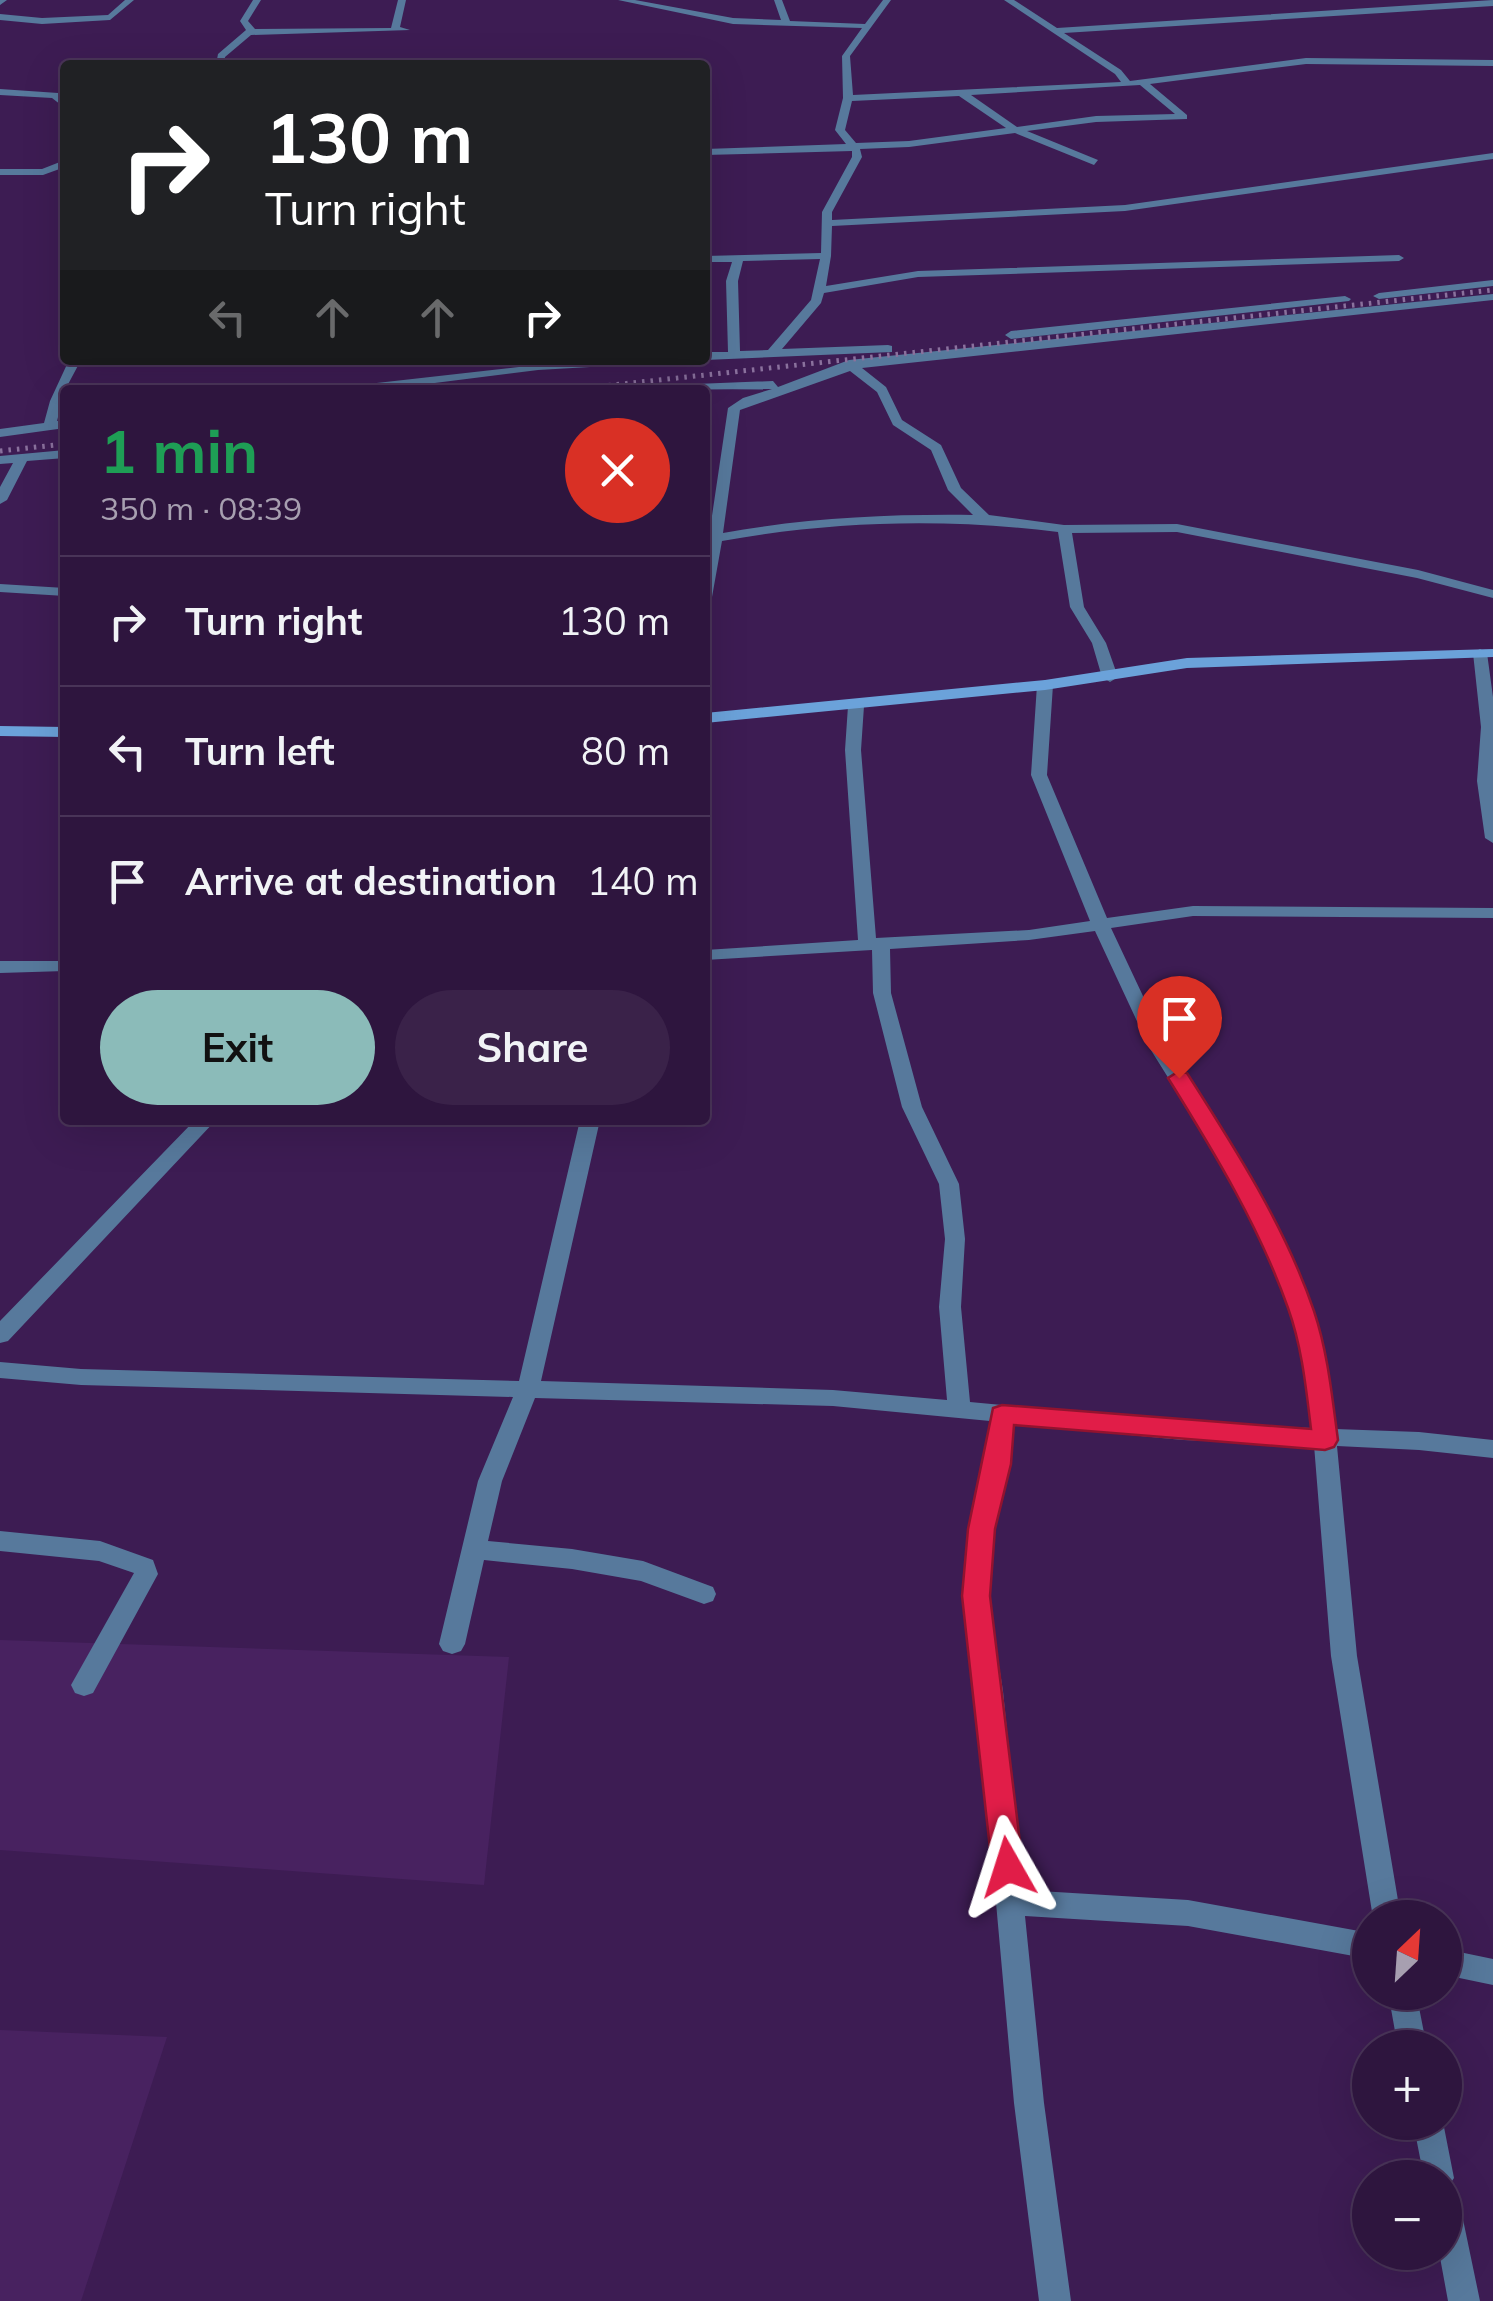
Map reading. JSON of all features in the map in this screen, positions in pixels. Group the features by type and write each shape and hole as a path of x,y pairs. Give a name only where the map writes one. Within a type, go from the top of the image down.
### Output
{"street":[{"path":"0,18 110,16 130,0"},
{"path":"221,60 251,30 244,21 245,15 257,0"},
{"path":"248,32 401,30 402,0"},
{"path":"622,0 708,17 788,25 865,26"},
{"path":"778,0 788,25"},
{"path":"773,352 811,308 819,290 826,256 827,212 857,157 842,125 848,98 846,56 887,0"},
{"path":"1008,0 1118,72 1127,84"},
{"path":"1056,31 1330,10 1493,3"},
{"path":"848,98 1143,83 1306,61 1493,63"},
{"path":"710,152 909,144 1120,117 1184,117 1143,83"},
{"path":"0,92 55,94 60,100"},
{"path":"960,92 1014,129 1094,162"},
{"path":"826,223 1124,208 1493,156"},
{"path":"0,172 43,172 60,165"},
{"path":"710,258 826,256"},
{"path":"734,355 732,281 739,258"},
{"path":"819,290 912,275 1399,258"},
{"path":"710,356 832,353 1493,283"},
{"path":"1493,298 852,366 747,400 734,408 712,539 795,524 985,519 1064,530 1202,532 1418,574 1493,594"},
{"path":"832,353 882,390 897,422 936,448 955,490 985,519"},
{"path":"444,365 447,376"},
{"path":"385,385 581,365"},
{"path":"710,388 806,384"},
{"path":"0,434 58,425 56,401 60,392"},
{"path":"0,460 60,454"},
{"path":"0,500 22,458"},
{"path":"1064,530 1077,607 1099,642 1110,677"},
{"path":"0,588 60,592"},
{"path":"710,718 1045,685 1187,663 1487,653 1491,728 1486,782 1493,838"},
{"path":"1045,685 1039,775 1100,926 1158,1047 1247,1188 1301,1309 1315,1362 1344,1656 1384,1900"},
{"path":"856,706 853,750 882,993 912,1107 949,1184 954,1239 950,1307 959,1411"},
{"path":"0,732 60,732"},
{"path":"710,955 1029,935 1192,911 1493,913"},
{"path":"0,966 60,966"},
{"path":"0,1335 201,1125"},
{"path":"452,1644 490,1481 528,1389 589,1125"},
{"path":"0,1370 81,1377 833,1398 1325,1440 1419,1441 1493,1449"},
{"path":"1002,1415 998,1464 982,1529 976,1596 1029,2103 1055,2301"},
{"path":"0,1540 100,1552 144,1566 146,1574 84,1685"},
{"path":"473,1549 572,1558 643,1571 704,1594"},
{"path":"1011,1902 1188,1913 1352,1943"},
{"path":"1462,1966 1493,1972"},
{"path":"1458,2270 1464,2301"}],"shaded area":[{"path":"0,1640 509,1657 484,1885 0,1850"},
{"path":"0,2030 167,2037 81,2301 0,2301"}],"railway":[{"path":"612,385 1493,290"},
{"path":"0,451 60,445"}],"route":[{"path":"1008,1867 976,1596 982,1529 998,1464 1002,1415 1325,1440 1315,1362 1301,1309 1247,1188 1179,1078"}]}
